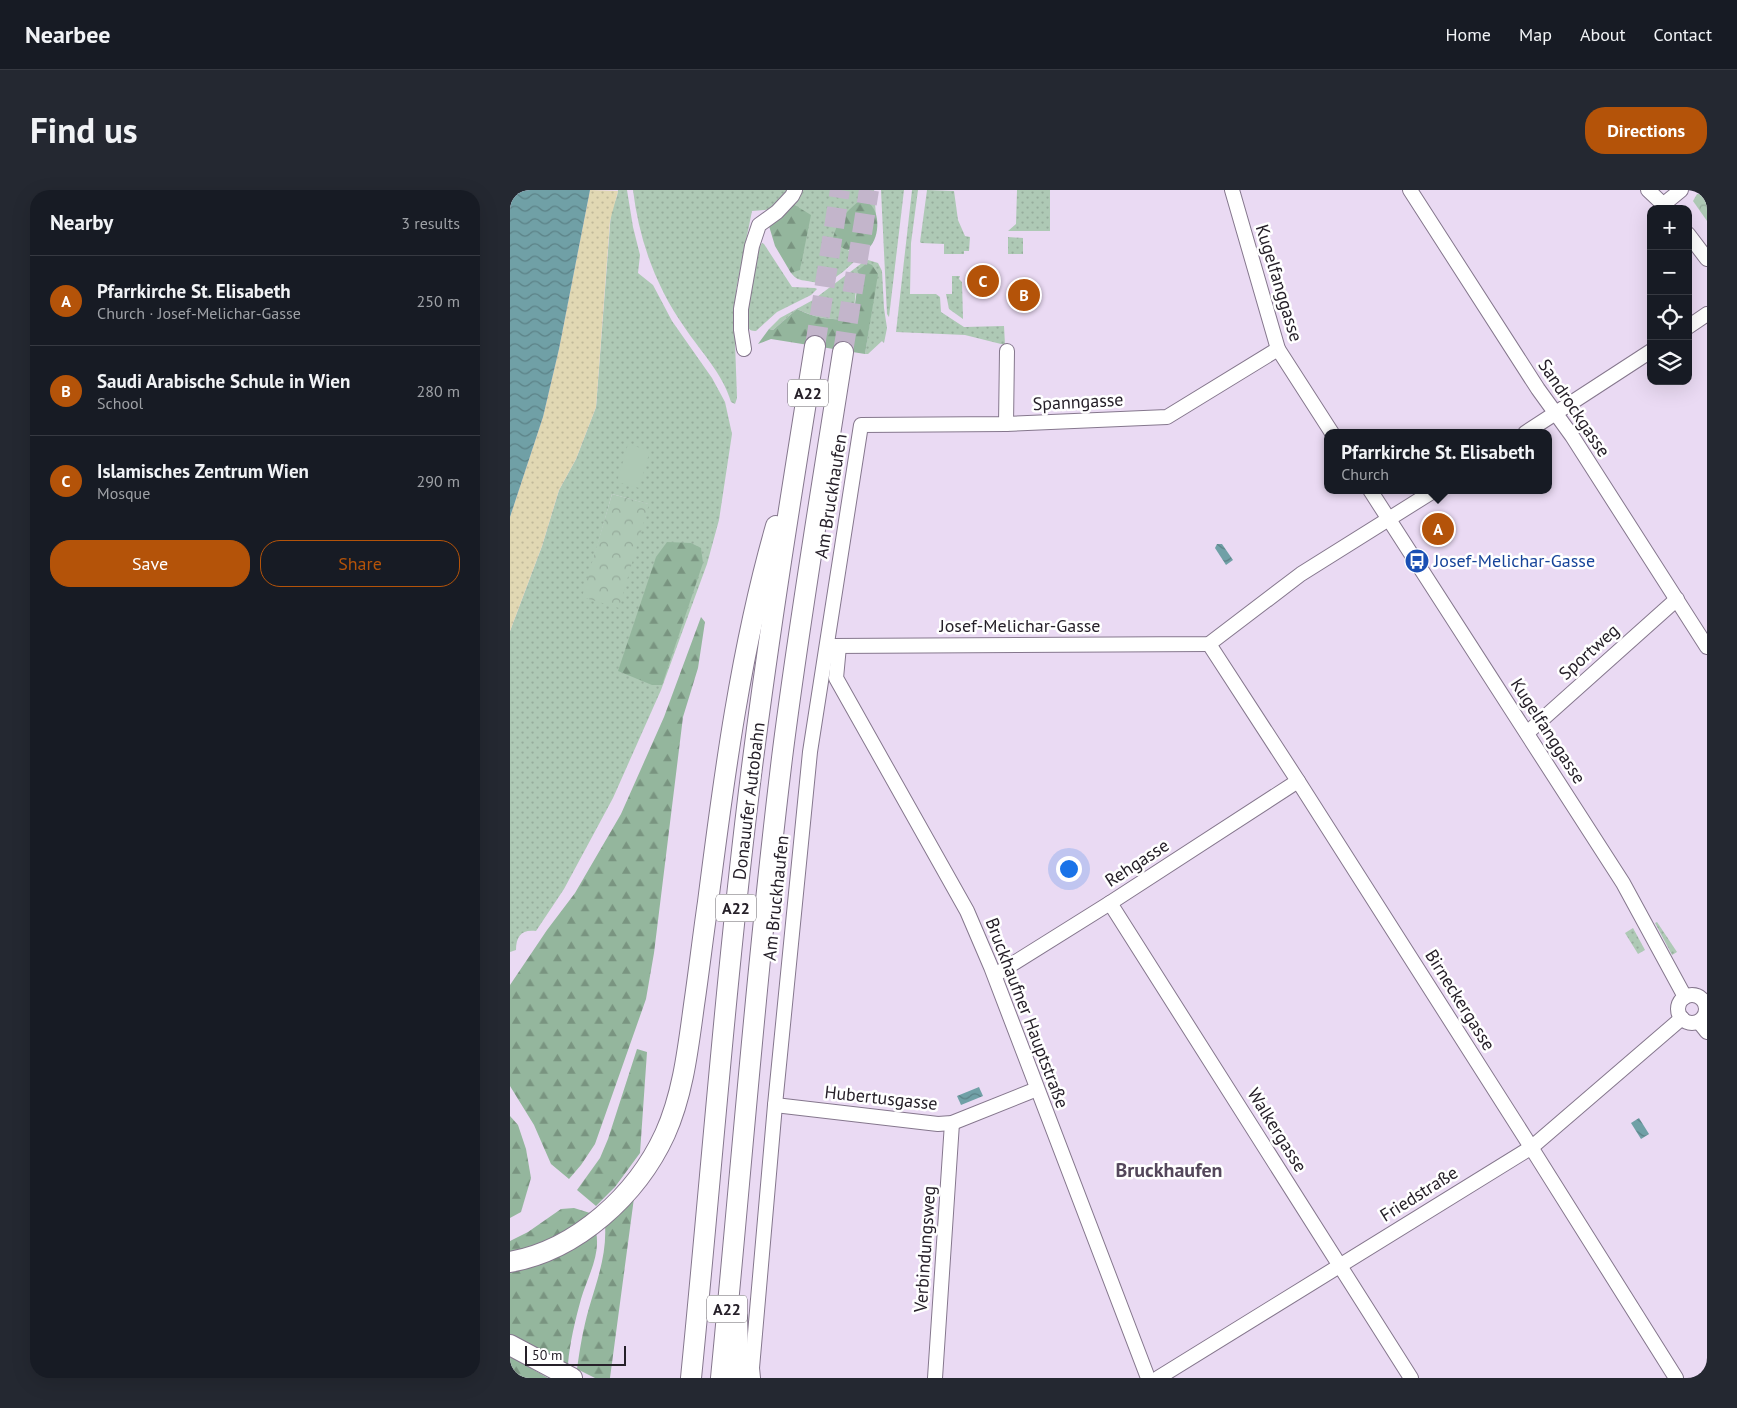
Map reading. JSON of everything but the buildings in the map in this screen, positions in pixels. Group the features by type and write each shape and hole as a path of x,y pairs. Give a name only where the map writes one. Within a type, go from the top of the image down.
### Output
{"highway":[{"name":"Donauufer Autobahn","path":"691,1378 750,777 815,346"},
{"name":"Donauufer Autobahn","path":"721,1378 762,936 783,754 798,639 843,352"},
{"path":"510,1262 550,1248 588,1227 617,1204 644,1170 664,1136 678,1100 691,1029 722,790 734,718 762,575 800,440"},
{"path":"734,1240 739,1378"},
{"path":"510,1345 572,1378"}],"street":[{"path":"744,349 741,330 741,309 752,246 759,226 777,212 795,190"},
{"name":"Kugelfanggasse","path":"1232,190 1278,349 1329,429"},
{"name":"Sandrockgasse","path":"1410,190 1538,389 1572,436 1707,647"},
{"path":"1648,190 1665,205"},
{"path":"1667,205 1681,190"},
{"path":"1692,239 1707,259"},
{"path":"1692,323 1707,314"},
{"name":"Spanngasse","path":"861,425 1006,424 1167,416 1278,349"},
{"path":"1006,424 1007,351"},
{"path":"1531,429 1647,354"},
{"name":"Am Bruckhaufen","path":"753,1378 753,1358 775,1104 810,752 821,678 832,646 861,425"},
{"name":"Kugelfanggasse","path":"1373,494 1623,883 1686,997"},
{"path":"1209,644 1301,574 1429,494"},
{"name":"Sportweg","path":"1527,733 1676,599"},
{"name":"Josef-Melichar-Gasse","path":"832,646 1209,644"},
{"name":"Birneckergasse","path":"1209,644 1532,1147 1676,1378"},
{"path":"821,678 836,678 832,646"},
{"name":"Bruckhaufner Hauptstraße","path":"836,678 967,911 995,975 1148,1378"},
{"name":"Rehgasse","path":"995,975 1298,781"},
{"name":"Walkergasse","path":"1110,903 1411,1378"},
{"path":"1686,997 1705,997 1706,1012 1703,1027 1682,1018 1679,1006 1686,997"},
{"name":"Friedstraße","path":"1158,1378 1532,1147 1682,1018"},
{"name":"Hubertusgasse","path":"775,1104 938,1124 952,1123 1038,1089"},
{"name":"Verbindungsweg","path":"935,1378 952,1123"}],"green space":[{"path":"618,190 627,190 640,255 638,273 653,285 672,321 712,378 725,402 732,434 719,520 707,564 661,690 613,798 564,889 536,931 527,931 521,934 517,941 516,950 510,952 510,631 542,546 559,490 576,459 596,407 611,212","holes":["612,494 648,504 583,597"]},
{"path":"633,190 789,190 774,207 766,210 752,211 736,290 737,398 735,404 731,402 723,382 691,337 657,280 644,245"},
{"path":"801,190 874,190 876,216 872,207 848,251 865,251 840,274 823,283 800,280 791,273 800,269 803,248 793,204"},
{"path":"881,190 904,190 889,317 887,314"},
{"path":"912,190 918,190 911,243 910,294 936,294 940,297 941,312 964,327 1004,326 1005,345 965,335 896,332"},
{"path":"927,190 954,191 958,220 965,236 970,237 969,251 964,251 964,254 944,254 944,244 920,242"},
{"path":"1017,190 1050,190 1050,231 1008,231 1016,224"},
{"path":"1697,194 1707,195 1707,221 1693,201"},
{"path":"859,201 867,202 872,206 877,219 876,233 871,246 866,250 851,251 842,247 833,238 843,217"},
{"path":"793,204 811,215 800,270 791,273 775,246 769,226"},
{"path":"1008,237 1023,238 1023,254 1008,254"},
{"path":"762,243 792,287 817,289 811,295 777,312 755,331 750,330 748,327 747,318 751,283"},
{"path":"868,260 878,263 882,271 887,328 884,343 882,341 868,354 865,354 877,274 857,271 863,280 863,287 856,289 853,319 825,318 797,309 773,330 769,329 780,318 813,300"},
{"path":"867,263 872,265 878,274 865,354 771,339 758,344 769,329 773,330 797,309 824,318 853,319 857,289 863,287 863,281 857,271"},
{"path":"952,276 960,276 959,279 962,282 963,319 949,309 946,294 952,294"},
{"path":"628,444 650,451 639,488 617,482"},
{"path":"612,494 649,504 619,608 582,597"},
{"path":"667,542 691,543 701,548 703,563 662,685 652,685 618,671 656,557"},
{"path":"701,617 705,622 698,668 683,717 654,953 646,999 595,1144 569,1179 551,1164 534,1125 510,1086 510,985 547,930 575,893 621,814 664,717"},
{"path":"1657,922 1677,952 1672,955 1655,923"},
{"path":"1633,928 1645,950 1638,954 1625,933"},
{"path":"637,1049 647,1052 640,1153 615,1187 596,1206 577,1190 600,1158"},
{"path":"510,1116 518,1125 526,1149 531,1178 521,1212 510,1218"},
{"path":"634,1198 610,1378 595,1378 577,1369 585,1323 603,1257 605,1225"},
{"path":"574,1208 590,1213 572,1227 523,1252 510,1251 510,1241 528,1232 561,1209"},
{"path":"596,1232 597,1249 581,1299 571,1340 568,1364 510,1334 510,1269"},
{"path":"510,1356 548,1378 514,1378 510,1375"}],"sand":[{"path":"590,190 618,191 610,221 596,407 576,459 559,490 542,546 510,631 510,517 543,417 559,349"}],"water":[{"path":"510,190 590,190 559,349 543,417 510,517"},
{"path":"1217,544 1222,544 1233,560 1226,565 1215,548"},
{"path":"979,1087 983,1096 961,1105 957,1096"},
{"path":"1639,1118 1649,1134 1641,1139 1631,1123"}],"tunnel":[{"path":"815,346 840,190"},
{"path":"843,352 869,190"}],"place":[{"name":"Islamisches Zentrum Wien","path":"983,281"},
{"name":"Saudi Arabische Schule in Wien","path":"1024,295"},
{"name":"Pfarrkirche St. Elisabeth","path":"1438,529"},
{"name":"Josef-Melichar-Gasse","path":"1417,561"}],"district":[{"name":"Bruckhaufen","path":"1169,1170"}]}
